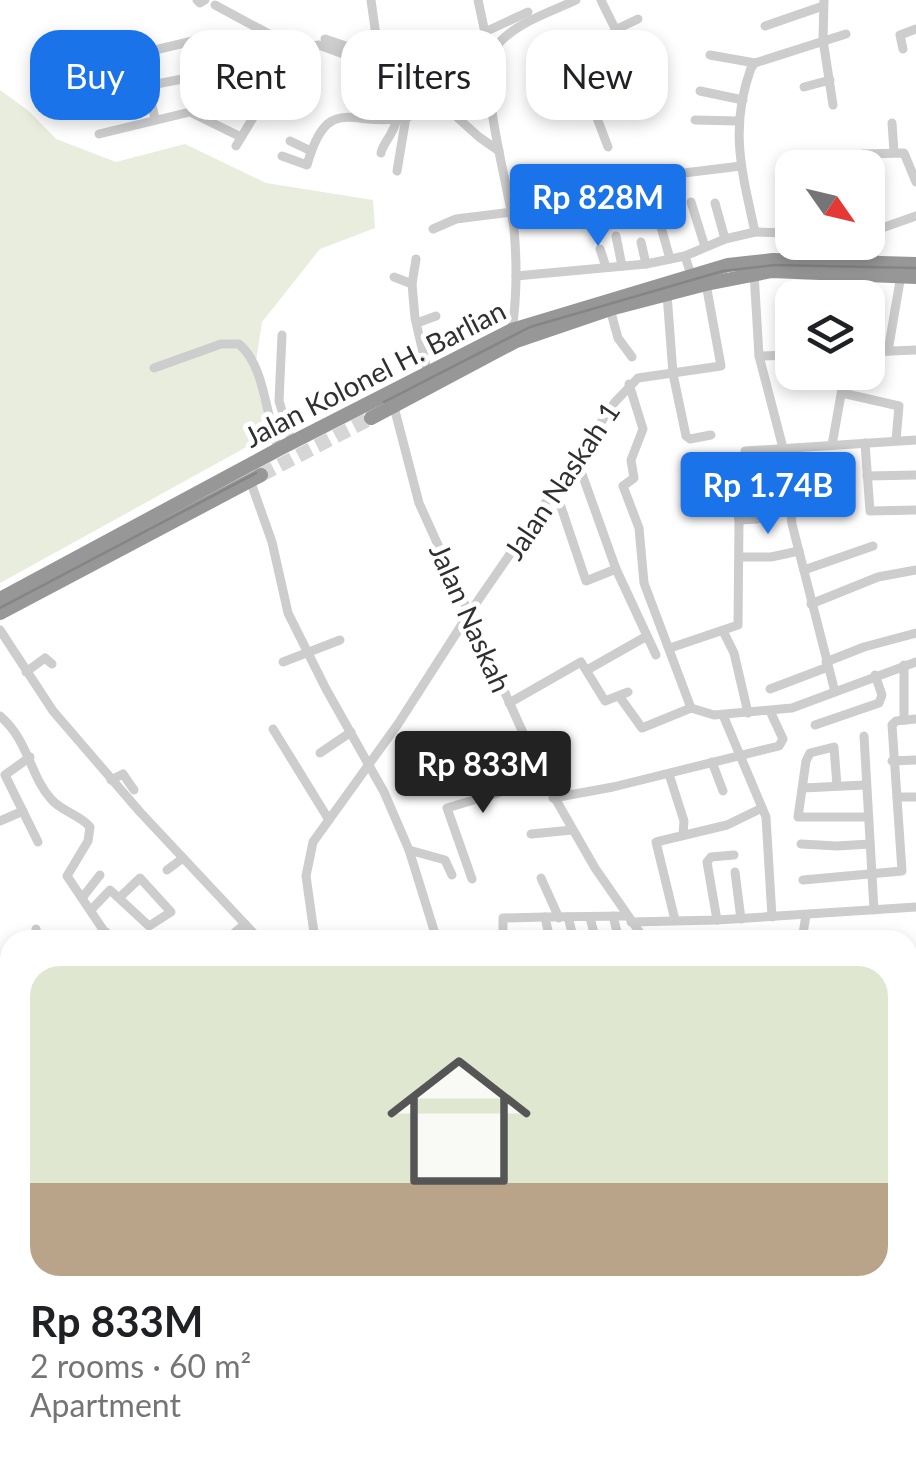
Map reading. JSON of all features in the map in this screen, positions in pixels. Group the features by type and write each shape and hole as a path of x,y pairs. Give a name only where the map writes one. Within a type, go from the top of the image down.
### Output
{"highway":[{"name":"Jalan Kolonel H. Barlian","path":"0,599 512,330 691,275 760,261 916,264"},
{"path":"371,418 516,342 610,309 754,272 908,276"},
{"name":"Jalan Kolonel H. Barlian","path":"0,612 256,478"}],"street":[{"path":"197,0 261,30"},
{"path":"371,0 375,30"},
{"path":"478,0 486,30"},
{"path":"506,37 576,0"},
{"path":"601,0 615,30 638,19"},
{"path":"765,26 824,3 823,40 834,105"},
{"path":"491,30 528,12"},
{"path":"903,49 900,35 916,29"},
{"path":"710,55 755,63 846,34"},
{"path":"325,39 341,44"},
{"path":"755,63 743,100 737,148 755,232"},
{"path":"804,87 830,80"},
{"path":"700,90 743,100"},
{"path":"712,120 717,94"},
{"path":"282,156 307,166 326,124 341,118"},
{"path":"99,134 151,120"},
{"path":"203,120 238,142 252,120"},
{"path":"381,154 382,146 401,120"},
{"path":"397,171 402,120"},
{"path":"459,120 499,150"},
{"path":"495,120 512,212 516,276 512,330"},
{"path":"598,120 608,147"},
{"path":"694,120 739,122"},
{"path":"892,123 894,152"},
{"path":"290,142 311,150"},
{"path":"885,153 911,156 916,182"},
{"path":"651,177 741,166"},
{"path":"691,202 705,247"},
{"path":"715,203 725,240"},
{"path":"433,228 456,220 512,212"},
{"path":"885,226 916,216"},
{"path":"661,227 670,259"},
{"path":"516,276 646,264 685,256 755,232 775,233"},
{"path":"616,236 622,266"},
{"path":"642,242 646,264"},
{"path":"600,249 606,267"},
{"path":"685,256 691,275"},
{"path":"416,259 412,284 428,374"},
{"path":"754,272 759,356 783,448 791,516 834,692"},
{"path":"888,351 908,276"},
{"path":"394,277 412,284"},
{"name":"Jalan Naskah 1","path":"314,930 306,864 313,842 630,384 644,376 721,366 706,284"},
{"path":"667,294 673,374 686,436 690,439 711,435"},
{"path":"610,309 618,338 632,356"},
{"path":"417,323 436,316"},
{"path":"281,342 279,400 286,446"},
{"path":"154,368 220,344 239,344 255,369 286,446"},
{"path":"885,351 916,350"},
{"path":"759,356 775,356"},
{"path":"630,384 643,433 632,460 634,478 623,486 639,528 644,583 692,708 704,714 724,715 792,708 916,662"},
{"path":"832,445 843,390"},
{"path":"842,394 900,406 896,440"},
{"name":"Jalan Naskah","path":"394,407 419,504 544,779 572,830 637,930"},
{"path":"745,451 916,440"},
{"path":"865,443 870,511 916,510"},
{"path":"577,460 616,569 656,655"},
{"path":"867,476 916,475"},
{"path":"256,478 288,612 370,764 409,850 434,930"},
{"path":"556,492 586,581 616,569"},
{"path":"670,648 738,625 740,557 736,507"},
{"path":"739,520 758,519"},
{"path":"804,570 873,546"},
{"path":"740,557 770,557 799,551"},
{"path":"811,604 878,577 915,570"},
{"path":"0,630 53,711 111,780 251,930"},
{"path":"724,631 734,653 748,713"},
{"path":"770,690 877,643 916,633"},
{"path":"586,670 647,636"},
{"path":"283,662 340,640"},
{"path":"26,672 45,658 52,664"},
{"path":"509,703 580,662 604,701 624,694 642,728 692,708"},
{"path":"904,665 910,681 904,720"},
{"path":"816,725 878,703 882,696 875,675"},
{"path":"553,798 669,774 782,744 770,711"},
{"path":"724,715 766,820 772,917"},
{"path":"0,716 12,726 52,800 90,828 88,841 67,876 104,930"},
{"path":"902,871 892,725 916,719"},
{"path":"273,729 329,820"},
{"path":"320,753 351,732"},
{"path":"864,736 874,910"},
{"path":"837,786 832,746 807,756 798,817 868,817"},
{"path":"30,757 5,775 38,842"},
{"path":"866,758 916,760"},
{"path":"712,762 724,792"},
{"path":"111,780 123,774 134,790"},
{"path":"669,774 684,821 683,834"},
{"path":"472,879 447,808 544,779"},
{"path":"804,788 865,785"},
{"path":"897,797 916,797"},
{"path":"676,920 655,843 730,824 762,808"},
{"path":"0,821 23,811"},
{"path":"530,834 572,830"},
{"path":"801,844 870,844"},
{"path":"409,850 445,860 452,875"},
{"path":"717,920 707,862 711,857 734,854"},
{"path":"167,870 184,858"},
{"path":"803,880 915,871"},
{"path":"735,872 741,919"},
{"path":"82,898 100,875"},
{"path":"91,910 110,890 148,926 171,912 140,878 119,898"},
{"path":"541,878 570,930"},
{"path":"503,930 502,918 613,916 717,920 916,907"},
{"path":"804,930 806,915"},
{"path":"613,916 616,930"},
{"path":"545,917 548,930"},
{"path":"590,918 593,930"},
{"path":"238,930 246,924"}],"shaded area":[{"path":"0,90 30,112 30,120 38,120 56,139 116,162 185,144 266,183 373,200 375,228 320,249 262,322 256,361 272,433 0,583"}],"tunnel":[{"path":"261,475 371,418"}],"tram line":[{"path":"384,402 530,327 723,271 774,265 916,268"},
{"path":"0,608 256,473"}]}
